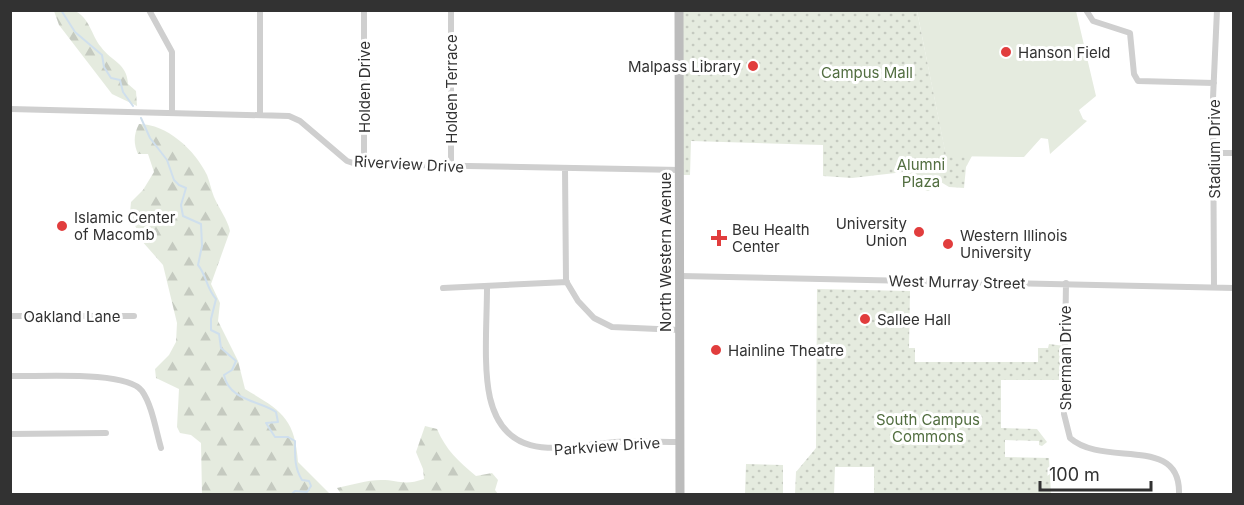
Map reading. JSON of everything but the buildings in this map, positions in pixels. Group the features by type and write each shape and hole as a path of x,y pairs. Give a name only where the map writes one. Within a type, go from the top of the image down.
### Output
{"street":[{"path":"149,10 171,48 172,112"},
{"path":"260,10 261,115"},
{"name":"Holden Drive","path":"363,164 364,10"},
{"name":"Holden Terrace","path":"450,10 451,166"},
{"name":"North Western Avenue","path":"680,10 680,495"},
{"path":"1086,10 1093,21 1130,33 1134,74 1141,82 1214,83"},
{"name":"Stadium Drive","path":"1214,287 1214,83 1217,10"},
{"name":"Riverview Drive","path":"10,109 172,112 295,118 343,159 351,163 680,170"},
{"path":"1214,153 1233,153"},
{"path":"565,168 567,282 585,310 606,325 620,328 680,330"},
{"name":"West Murray Street","path":"681,276 1233,288"},
{"path":"443,288 487,288 567,282"},
{"name":"Sherman Drive","path":"1066,284 1064,414 1070,438 1091,451 1142,455 1165,461 1175,474 1179,495"},
{"name":"Parkview Drive","path":"487,288 488,388 493,408 510,433 527,444 546,450 618,442 680,442"},
{"name":"Oakland Lane","path":"10,316 134,316"},
{"path":"10,376 92,377 132,383 143,393 161,448"},
{"path":"10,434 106,433"}],"green space":[{"path":"73,10 83,17 101,47 125,71 128,84 136,91 137,106 112,94 59,25 54,11"},
{"path":"680,11 917,11 946,155 972,156 966,167 964,188 949,187 936,179 934,188 928,191 911,185 904,172 852,178 823,176 823,145 691,141 690,175 680,175"},
{"name":"Hanson Field","path":"917,11 1076,11 1096,96 1079,110 1083,119 1087,121 1050,154 1048,139 1041,138 1024,157 946,156"},
{"path":"139,124 160,128 179,140 195,156 207,175 214,197 230,231 211,284 220,303 218,321 238,361 245,389 284,416 293,435 298,462 330,494 202,494 201,443 191,435 180,433 177,427 179,389 156,378 155,369 169,355 176,342 177,323 163,265 141,240 130,213 131,202 143,190 154,172 148,154 138,154 136,150 135,139"},
{"name":"South Campus Commons","path":"817,289 910,291 909,348 915,348 915,362 1038,362 1038,348 1048,348 1049,344 1065,346 1065,380 1001,380 1001,428 1037,429 1047,442 1042,446 1039,445 1039,441 1005,440 1005,457 1049,458 1051,494 874,494 874,467 835,467 834,494 795,494 796,472 816,448"},
{"path":"425,426 437,429 453,455 476,476 492,473 498,480 495,490 498,494 341,494 337,488 365,482 381,480 406,482 424,479 423,469 416,452"},
{"path":"746,464 783,465 783,494 745,494"}],"waterway":[{"path":"61,10 75,32 102,55 104,67 111,78 120,80 123,92 133,106"},
{"path":"141,118 150,138 167,160 174,180 186,188 181,205 183,216 201,224 202,246 198,265 216,299 211,330 219,334 221,348 236,361 232,370 224,375 227,384 239,395 276,412 278,422 266,423 275,437 288,437 295,441 295,461 298,470 302,480 309,481 311,486 307,492 295,491 292,494"}],"place":[{"name":"Hanson Field","path":"1006,52"},
{"name":"Malpass Library","path":"753,66"},
{"name":"Islamic Center of Macomb","path":"62,226"},
{"name":"University Union","path":"919,232"},
{"name":"Beu Health Center","path":"719,238"},
{"name":"Western Illinois University","path":"948,244"},
{"name":"Sallee Hall","path":"865,319"},
{"name":"Hainline Theatre","path":"716,350"}],"park label":[{"name":"Campus Mall","path":"867,72"},
{"name":"Alumni Plaza","path":"921,172"}]}
